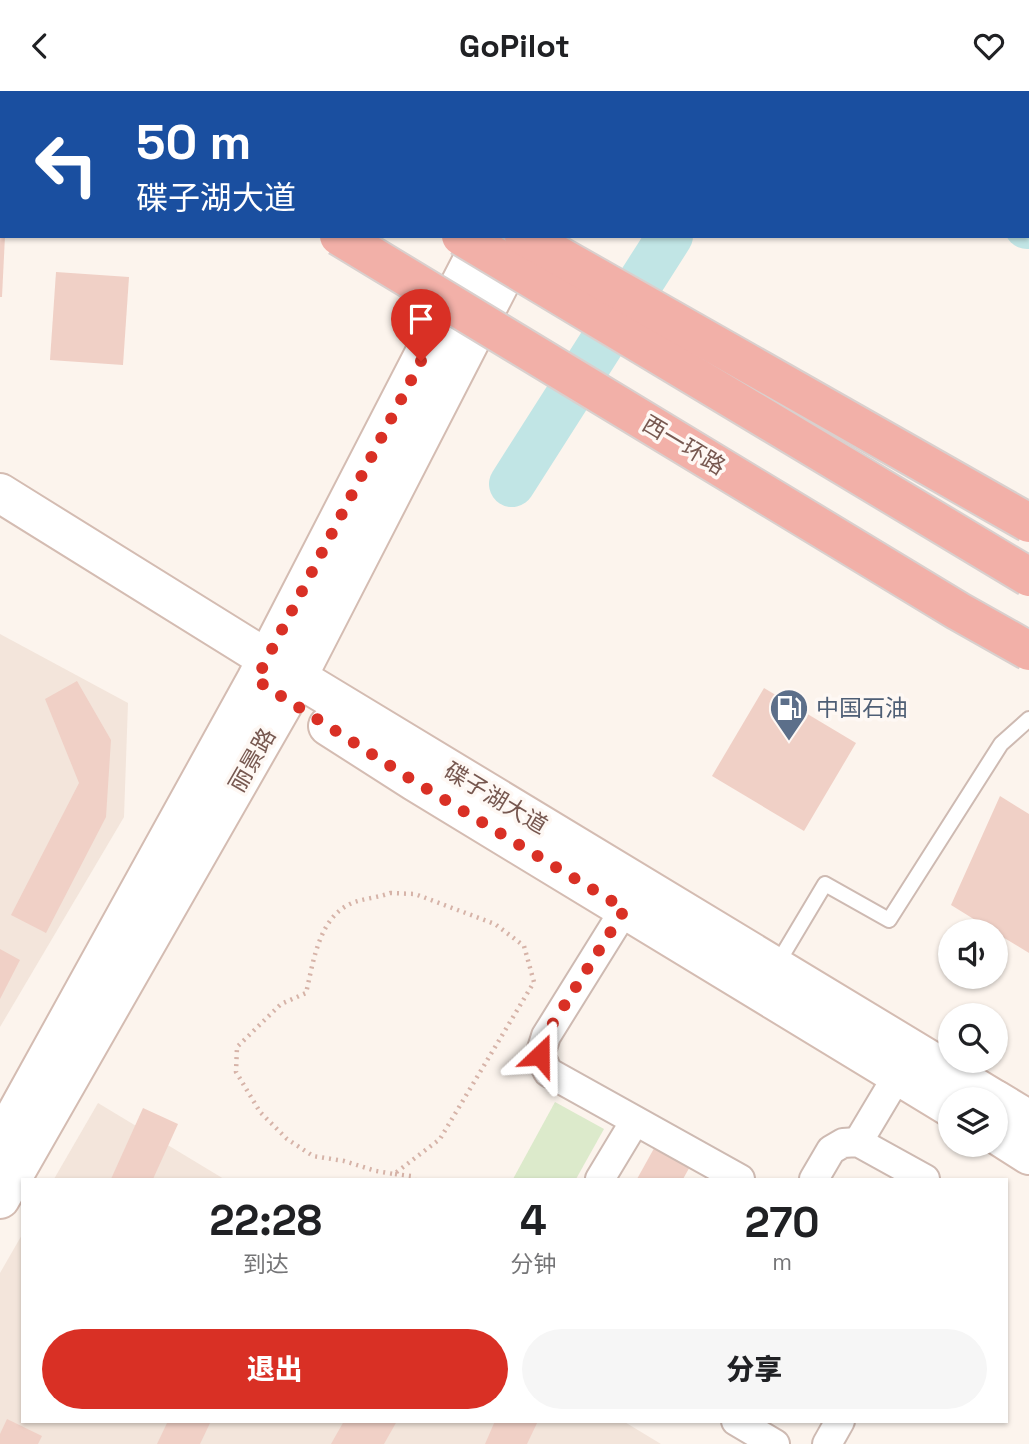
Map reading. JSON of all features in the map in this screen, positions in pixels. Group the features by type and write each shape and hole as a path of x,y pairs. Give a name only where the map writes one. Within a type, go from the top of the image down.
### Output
{"highway":[{"name":"西一环路","path":"342,238 958,611 1029,651"},
{"path":"464,238 1029,577"},
{"path":"528,238 1029,523"},
{"path":"958,611 1029,673"}],"main road":[{"name":"丽景路","path":"0,1143 277,679 484,238"},
{"name":"丽景路","path":"0,1199 277,679 523,238"},
{"name":"碟子湖大道","path":"0,493 277,679 414,781 938,1100"},
{"name":"碟子湖大道","path":"0,521 154,615 277,679 776,967 974,1087"},
{"name":"碟子湖大道","path":"1008,1108 1029,1120"},
{"path":"1008,1141 1029,1154"}],"street":[{"path":"625,909 545,1036 540,1055 548,1072 738,1178"},
{"path":"858,1142 898,1075"},
{"path":"601,1178 635,1121"},
{"path":"815,1178 831,1150 843,1143 858,1142 923,1178"},
{"path":"739,1423 775,1444"},
{"path":"827,1444 840,1423"}],"lane":[{"path":"776,967 825,884 889,920 1001,744 1029,719"}],"path":[{"path":"394,1174 440,1139 534,982 524,946 495,925 415,894 390,893 356,901 340,910 324,929 306,993 281,1004 237,1047 236,1072 260,1112 287,1139 313,1156 344,1161 376,1171 414,1178"}],"shaded area":[{"path":"0,634 128,703 124,817 0,1027"},
{"path":"98,1103 222,1178 55,1178"},
{"path":"21,1236 21,1423 626,1423 661,1444 0,1444 0,1273"}],"green space":[{"path":"555,1102 604,1129 577,1178 514,1178"}],"building":[{"path":"0,238 5,238 2,297"},
{"path":"56,272 129,277 123,365 50,360"},
{"path":"77,681 111,740 106,817 46,933 11,915 79,783 45,699"},
{"path":"764,688 856,743 804,831 712,776"},
{"path":"1000,796 1029,814 1029,953 1008,940 1008,919 974,919 951,905"},
{"path":"0,949 20,960 0,999"},
{"path":"143,1108 178,1124 153,1178 111,1178"},
{"path":"657,1143 692,1163 684,1178 638,1178"},
{"path":"7,1419 42,1436 38,1444 0,1444 0,1434"},
{"path":"167,1423 210,1423 200,1444 157,1444"},
{"path":"343,1423 396,1423 384,1444 331,1444"},
{"path":"494,1423 537,1423 527,1444 485,1444"}],"waterway":[{"path":"512,484 669,238"}],"place":[{"name":"中国石油","path":"789,742"}],"route":[{"path":"421,361 256,680 414,781 625,909 545,1036 540,1055"}]}
